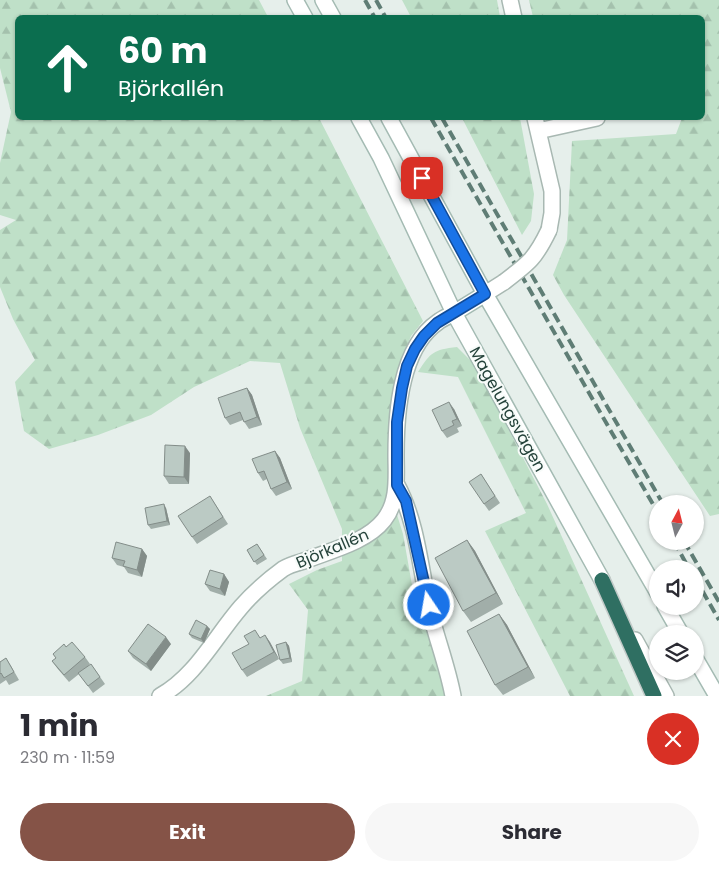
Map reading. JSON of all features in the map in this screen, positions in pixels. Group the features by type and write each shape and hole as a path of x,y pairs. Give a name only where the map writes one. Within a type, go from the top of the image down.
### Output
{"highway":[{"path":"602,580 654,696"}],"main road":[{"path":"295,0 303,15"},
{"path":"323,0 331,15"},
{"path":"510,0 513,15"},
{"name":"Magelungsvägen","path":"360,120 381,158 454,313 666,696"},
{"path":"390,120 485,294 649,577"},
{"path":"537,124 577,120"},
{"name":"Björkallén","path":"160,696 173,689 203,656 242,606 261,587 285,568 360,539 374,531 385,519 394,502 397,485 397,422 407,366 415,349 424,336 437,323 504,282 529,263 539,251 549,230 552,213 552,191 537,124"},
{"path":"397,485 406,501 429,605 453,696"},
{"path":"704,674 717,696"}],"green space":[{"path":"0,0 259,0 267,15 15,15 15,120 320,120 423,321 411,336 402,358 391,401 388,486 403,534 412,585 442,672 445,696 266,696 302,681 308,610 289,584 317,570 342,561 342,529 300,428 280,363 250,361 194,387 151,415 98,435 49,449 24,431 15,382 35,360 13,319 0,287 0,230 16,220 0,215 0,163 11,112 0,68"},
{"path":"402,0 497,0 500,15 410,15"},
{"path":"529,0 719,0 719,514 710,516 704,507 704,495 696,495 564,295 553,275 567,240 572,141 676,134 681,120 705,120 705,15 533,15"},
{"path":"463,120 520,120 534,194 531,221 522,235"},
{"path":"457,347 475,365 547,504 634,696 570,696 485,531 526,513 458,377 418,372 433,353"}],"building":[{"path":"247,388 257,417 244,422 240,412 225,418 218,398"},
{"path":"449,402 457,419 452,421 454,425 442,431 432,410"},
{"path":"165,445 185,446 184,477 164,476"},
{"path":"275,451 287,482 271,489 264,471 258,473 252,459"},
{"path":"481,474 495,496 484,504 469,482"},
{"path":"210,496 223,517 192,537 178,516"},
{"path":"164,504 167,521 148,525 145,508"},
{"path":"467,540 496,593 463,611 435,558"},
{"path":"116,542 142,549 137,570 123,566 125,561 112,558"},
{"path":"257,544 264,555 254,562 247,550"},
{"path":"210,570 224,574 220,589 205,584"},
{"path":"499,614 528,667 495,685 467,631"},
{"path":"196,620 207,626 201,639 189,634"},
{"path":"148,624 166,637 146,664 128,651"},
{"path":"255,630 260,638 265,635 274,652 242,670 232,653 249,644 244,636"},
{"path":"72,642 85,657 64,675 52,661 56,658 53,654 64,644 66,647"},
{"path":"286,642 290,658 280,660 276,645"},
{"path":"6,658 14,672 4,678 0,674 0,662"},
{"path":"91,664 100,677 88,686 78,673"}],"railway":[{"path":"365,0 373,15"},
{"path":"376,0 384,15"},
{"path":"432,120 649,497"},
{"path":"443,120 658,495"},
{"path":"679,550 684,560"},
{"path":"689,550 719,602"},
{"path":"704,594 719,620"}],"route":[{"path":"422,178 485,294 437,323 424,336 407,366 402,388 397,422 397,485 406,501 429,605"}]}
